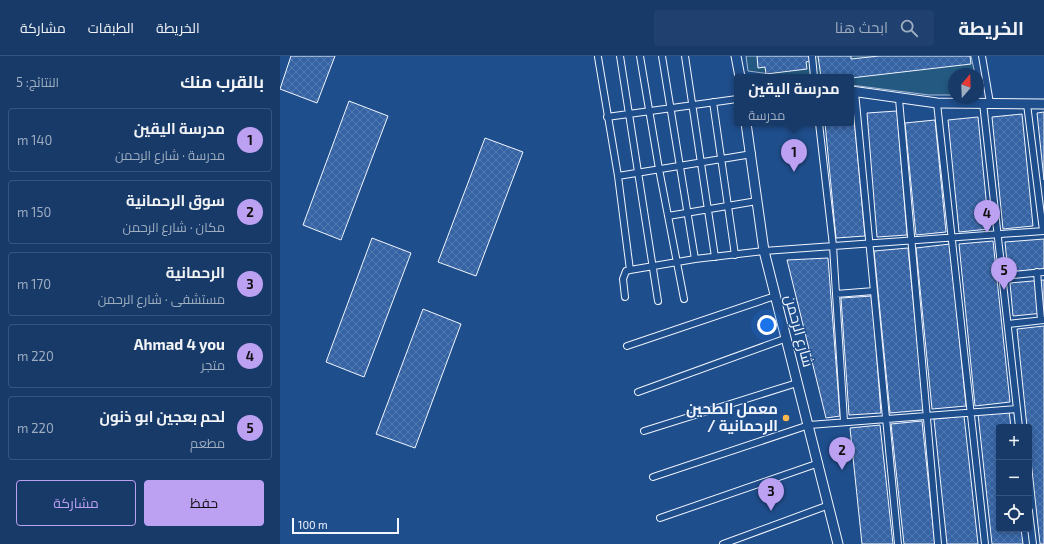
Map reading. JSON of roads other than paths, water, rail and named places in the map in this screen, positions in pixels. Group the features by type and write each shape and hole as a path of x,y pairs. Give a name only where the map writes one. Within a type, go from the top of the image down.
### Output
{"street":[{"path":"620,56 658,301"},
{"path":"640,56 659,169 684,299"},
{"path":"662,56 695,259"},
{"path":"685,56 715,257"},
{"path":"736,56 739,74"},
{"path":"812,56 814,74"},
{"path":"982,56 997,234 1019,424"},
{"path":"598,57 618,176 630,270"},
{"path":"854,92 936,103 1044,104"},
{"path":"607,117 734,98"},
{"path":"899,99 938,544"},
{"path":"854,101 870,244 898,544"},
{"path":"713,102 735,255"},
{"path":"936,103 985,544"},
{"path":"625,297 624,275 626,271 652,268 695,259 764,251 1043,231 1027,104"},
{"name":"شارع الرحمن","path":"747,126 752,154 764,251 819,462 838,544"},
{"path":"819,126 833,246 844,421"},
{"path":"618,176 752,154"},
{"path":"668,216 757,201"},
{"path":"1008,324 1042,320 1037,272"},
{"path":"1002,276 1044,272"},
{"path":"836,294 874,291"},
{"path":"627,346 775,296"},
{"path":"638,392 787,338"},
{"path":"644,431 797,382"},
{"path":"653,477 809,425 844,421 1017,409"},
{"path":"660,518 819,462"},
{"path":"723,544 829,505"},
{"path":"1032,532 1033,544"}],"place":[{"name":"مدرسة اليقين","path":"794,172"},
{"name":"Ahmad 4 you","path":"987,233"},
{"name":"لحم بعجين ابو ذنون","path":"1004,290"},
{"name":"معمل الطحين / الرحمانية","path":"786,418"},
{"name":"سوق الرحمانية","path":"842,470"},
{"name":"الرحمانية","path":"771,511"}]}
